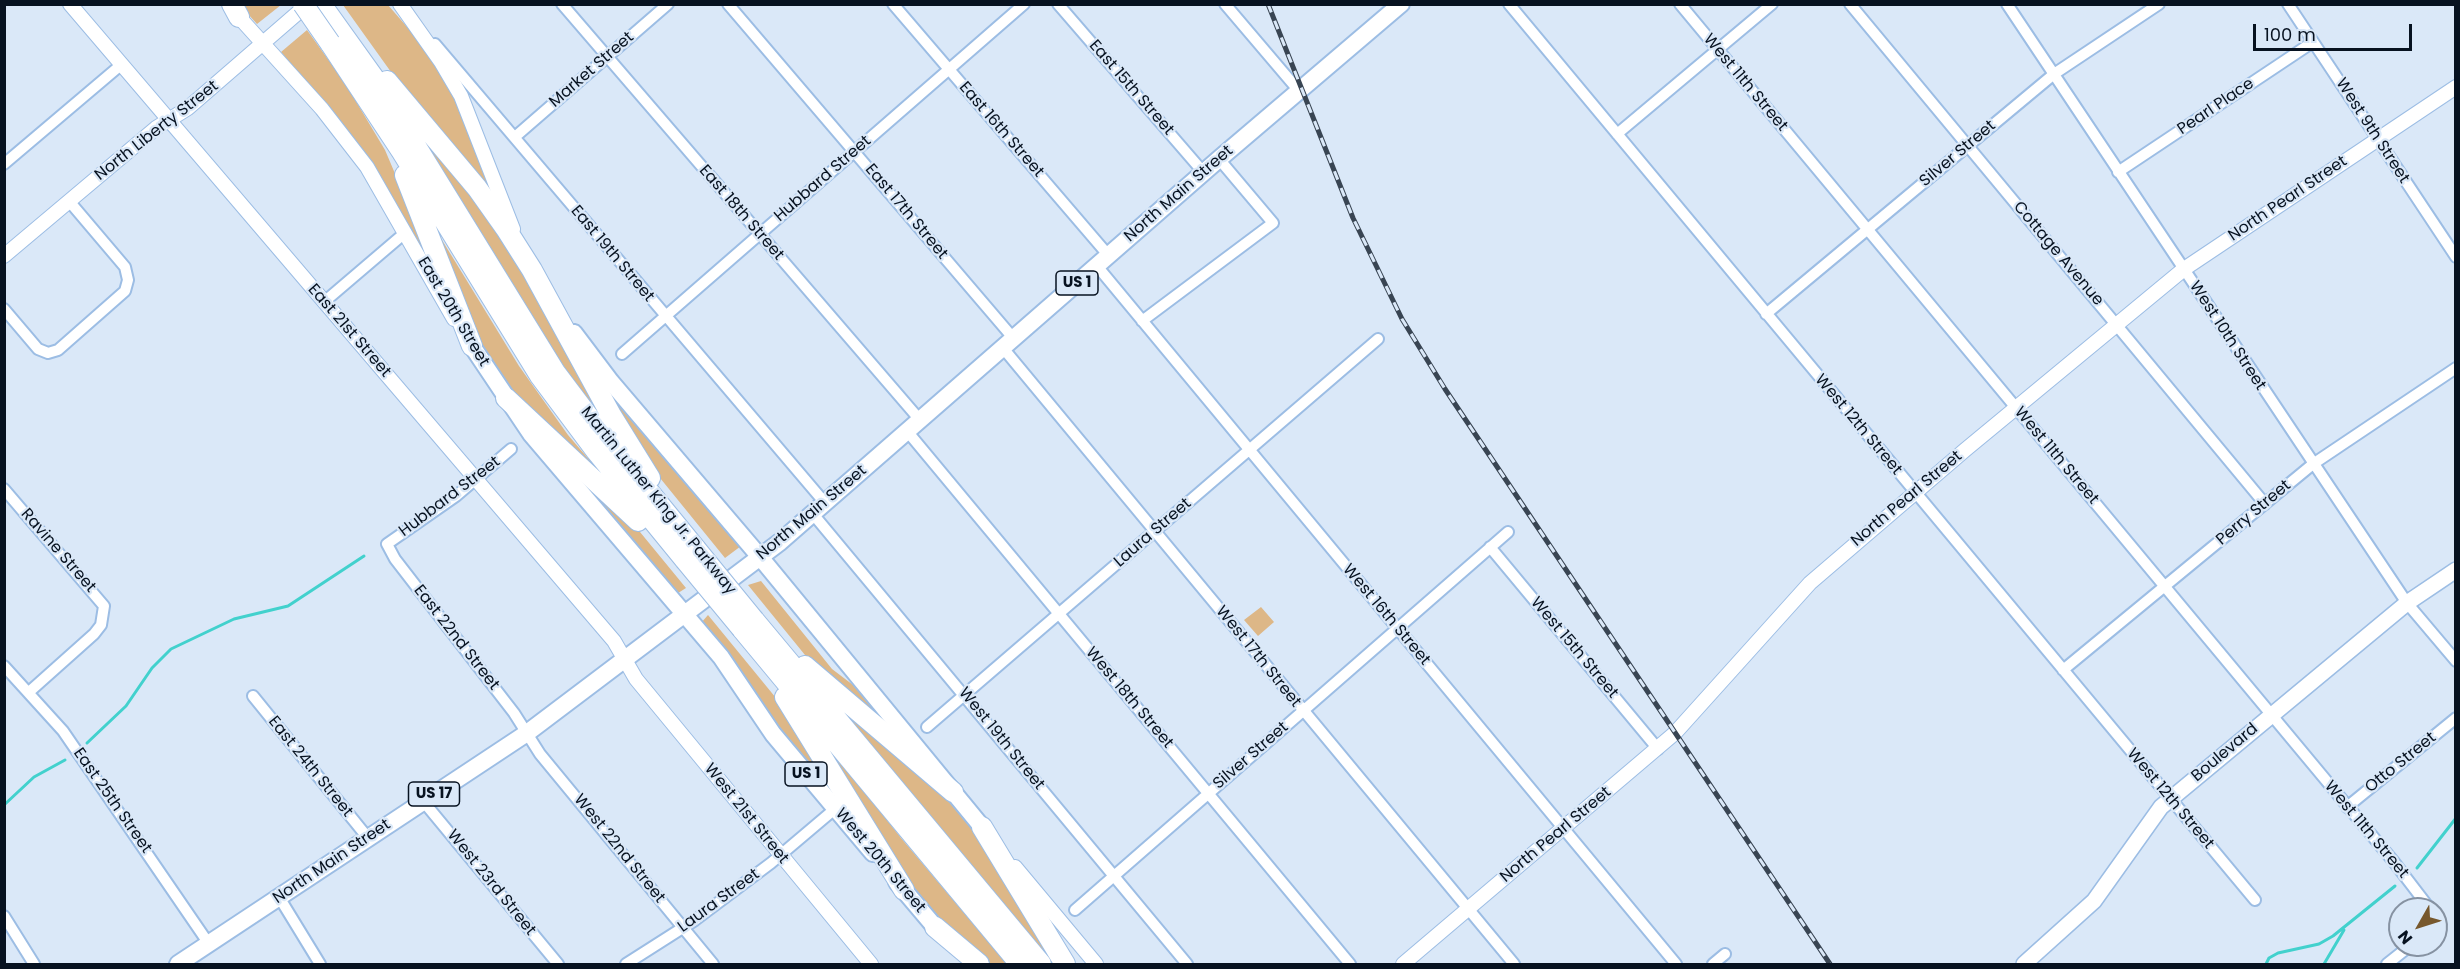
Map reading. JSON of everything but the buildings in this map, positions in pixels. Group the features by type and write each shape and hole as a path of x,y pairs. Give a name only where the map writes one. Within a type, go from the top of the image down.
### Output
{"highway":[{"name":"Martin Luther King Jr. Parkway","path":"303,4 336,38 395,111 555,372 687,555"},
{"name":"Martin Luther King Jr. Parkway","path":"321,4 336,38 402,152 540,376 590,444 749,629 1020,964"},
{"path":"336,38 406,102 477,188 532,270 687,555"},
{"path":"402,152 403,170 472,346"},
{"path":"507,398 612,494 652,535 687,555"},
{"name":"Martin Luther King Jr. Parkway","path":"749,629 1041,964"},
{"path":"749,629 802,664 953,792"},
{"path":"749,629 767,672 814,742 904,890"},
{"path":"982,827 1065,964"},
{"path":"935,927 979,964"}],"main road":[{"name":"North Main Street","path":"178,964 526,733 625,661 760,557 819,509 1204,172 1401,4"},
{"path":"532,270 603,372 760,557 982,827"},
{"name":"East 20th Street","path":"472,346 531,434 684,616"},
{"name":"Boulevard","path":"2024,964 2094,901 2169,799 2407,603 2456,570"},
{"name":"West 20th Street","path":"684,616 721,657 773,734 935,927"}],"street":[{"name":"East 21st Street","path":"70,4 614,641 625,661"},
{"name":"North Liberty Street","path":"4,256 156,128 170,122 308,4"},
{"name":"East 18th Street","path":"562,4 760,234 914,425"},
{"name":"Market Street","path":"516,136 668,4"},
{"name":"East 17th Street","path":"728,4 855,152 1008,343"},
{"name":"East 16th Street","path":"893,4 950,70 1103,261"},
{"name":"Hubbard Street","path":"622,354 1024,4"},
{"name":"East 15th Street","path":"1058,4 1204,172"},
{"path":"1225,4 1299,91"},
{"name":"West 12th Street","path":"1509,4 2255,900"},
{"name":"West 11th Street","path":"1680,4 2165,586 2420,897"},
{"path":"1617,134 1772,4"},
{"name":"Cottage Avenue","path":"1850,4 2265,504"},
{"name":"West 10th Street","path":"2007,4 2407,603 2456,661"},
{"name":"Silver Street","path":"1766,314 2054,74 2159,4"},
{"name":"West 9th Street","path":"2288,4 2456,257"},
{"path":"402,7 441,62 461,96 532,270"},
{"name":"East 19th Street","path":"402,7 516,136 523,150 665,317 819,509"},
{"name":"East 20th Street","path":"233,9 358,154 406,232 445,305 472,346"},
{"name":"Pearl Place","path":"2118,172 2313,42"},
{"path":"4,164 122,64"},
{"name":"North Pearl Street","path":"1403,964 1658,749 1686,723 1810,583 2016,408 2184,269 2456,87"},
{"path":"1142,321 1273,223 1219,159"},
{"path":"4,309 38,350 48,353 58,350 125,291 128,280 125,267 69,201"},
{"path":"324,302 406,232"},
{"name":"West 16th Street","path":"1103,261 1142,321 1676,964"},
{"name":"Laura Street","path":"927,728 1378,339"},
{"name":"West 17th Street","path":"1008,343 1155,530 1514,964"},
{"name":"Perry Street","path":"2063,670 2313,464 2456,368"},
{"name":"West 18th Street","path":"914,425 1059,614 1350,964"},
{"name":"Hubbard Street","path":"387,544 476,480 511,449"},
{"name":"Ravine Street","path":"4,489 104,606 101,625 94,634 29,692"},
{"name":"West 19th Street","path":"819,509 965,695 1187,964"},
{"name":"Silver Street","path":"1075,910 1508,532"},
{"name":"East 22nd Street","path":"387,544 395,559 514,713 526,733"},
{"name":"West 15th Street","path":"1490,547 1658,749"},
{"name":"West 21st Street","path":"625,661 636,679 871,964"},
{"name":"East 25th Street","path":"4,666 63,730 210,944"},
{"name":"East 24th Street","path":"253,696 368,838"},
{"name":"Otto Street","path":"2347,807 2456,718"},
{"name":"West 22nd Street","path":"526,733 540,754 714,964"},
{"name":"West 23rd Street","path":"423,801 558,964"},
{"name":"Laura Street","path":"626,964 683,928 781,856 836,808"},
{"path":"982,827 1096,964"},
{"path":"279,897 320,964"},
{"path":"4,916 34,964"},
{"name":"West 20th Street","path":"935,927 966,964"},
{"path":"1713,964 1725,954"}],"shaded area":[{"path":"240,5 281,5 257,24"},
{"path":"343,5 388,5 427,50 449,85 498,205 391,72"},
{"path":"307,30 345,83 385,150 441,282 318,96 281,52"},
{"path":"420,133 493,219 605,419 581,391 540,332"},
{"path":"431,222 519,366 568,435 598,470 596,472 505,384 476,342"},
{"path":"599,374 741,546 725,558 656,473 639,448"},
{"path":"540,433 640,532 686,588 675,595"},
{"path":"761,581 832,669 861,691 920,759 805,655 748,585"},
{"path":"1261,607 1274,622 1258,636 1244,620"},
{"path":"708,615 785,709 852,817 803,764 701,623"},
{"path":"815,680 952,805 987,848 1058,964 1052,964"},
{"path":"806,717 901,838 1007,964 986,964 950,931 902,877"}],"waterway":[{"path":"87,743 126,706 152,668 171,649 234,619 288,606 364,556"},
{"path":"4,805 34,777 65,760"},
{"path":"2417,868 2456,818"},
{"path":"2266,964 2269,958 2278,953 2319,944 2333,936 2395,886"},
{"path":"2324,964 2344,930"}],"railway":[{"path":"1268,4 1353,218 1402,319 1445,389 1830,964"}]}
